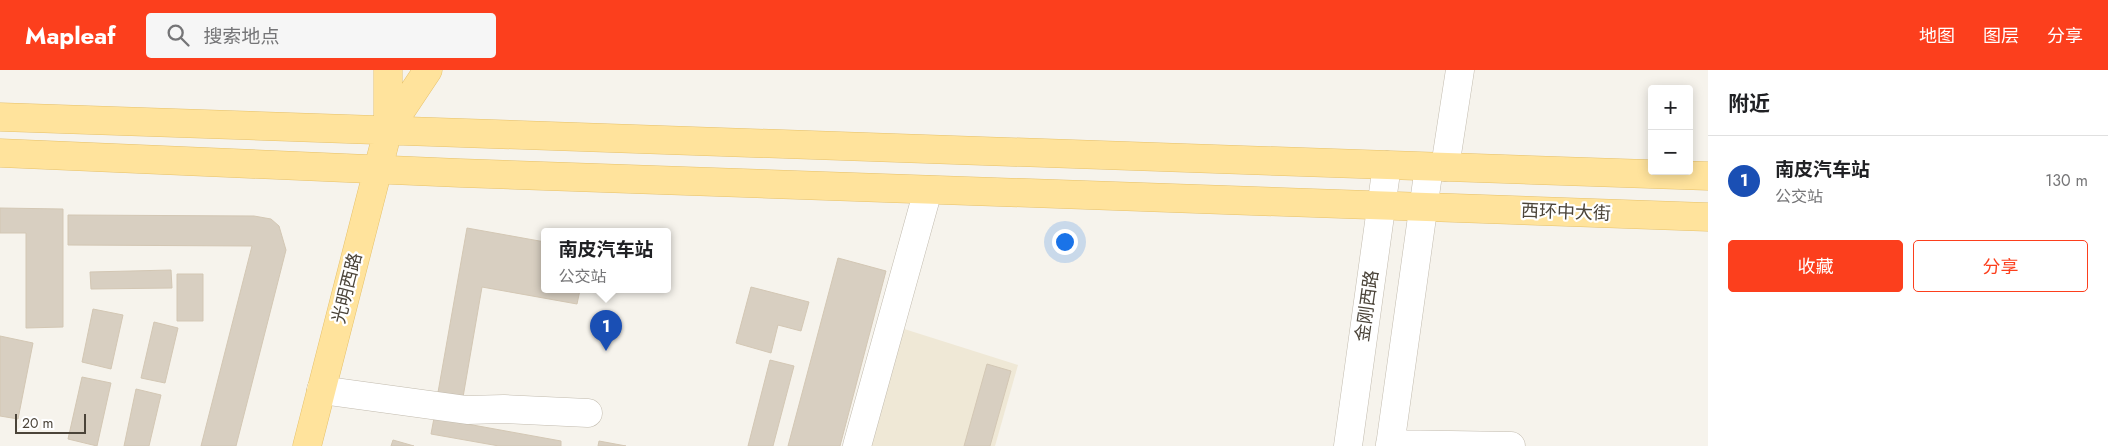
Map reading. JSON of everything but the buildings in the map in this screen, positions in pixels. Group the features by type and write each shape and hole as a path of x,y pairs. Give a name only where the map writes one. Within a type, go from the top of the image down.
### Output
{"main road":[{"path":"388,70 388,130"},
{"path":"388,130 428,70"},
{"path":"0,117 1708,176"},
{"name":"光明西路","path":"307,446 388,130"},
{"name":"西环中大街","path":"0,153 378,170 1708,217"}],"street":[{"path":"1460,70 1437,167 1423,207 1390,445 1511,446"},
{"name":"金刚西路","path":"1348,446 1387,165"},
{"path":"857,446 928,190"},
{"path":"321,390 468,410 504,409 588,413"}],"shaded area":[{"path":"898,327 1018,365 995,446 866,446"}],"place":[{"name":"南皮汽车站","path":"606,351"}]}
